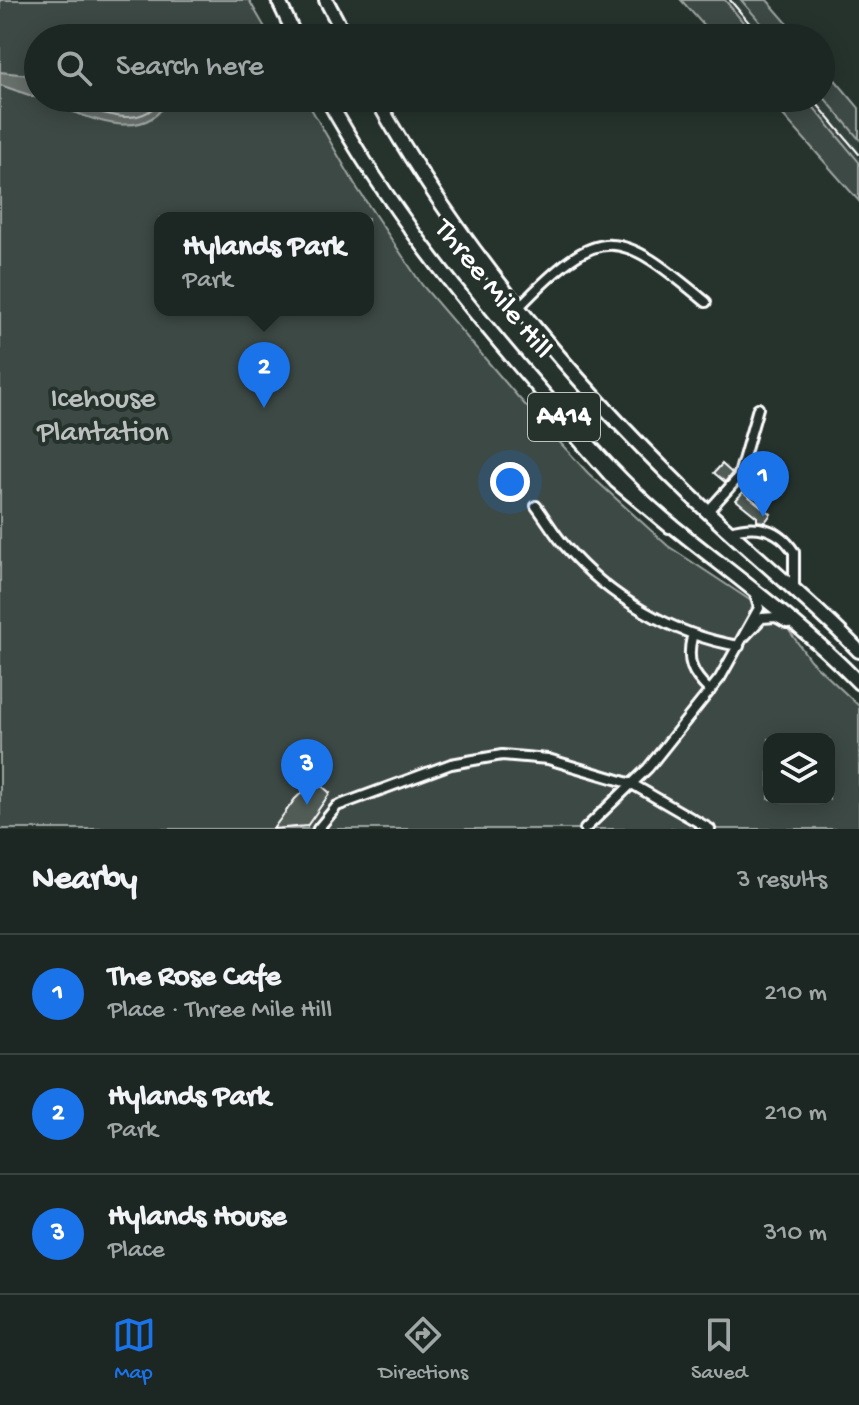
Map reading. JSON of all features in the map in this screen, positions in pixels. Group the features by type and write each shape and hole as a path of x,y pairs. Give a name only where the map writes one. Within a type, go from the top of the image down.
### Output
{"highway":[{"path":"278,0 289,24"},
{"path":"326,0 339,24"},
{"name":"Three Mile Hill","path":"336,112 405,223 518,365 663,518 812,637 859,686"},
{"name":"Three Mile Hill","path":"385,112 431,187 519,307 651,455 859,651"}],"lane":[{"path":"519,307 567,260 605,244 644,253 706,302"},
{"path":"708,511 738,478 758,408"},
{"path":"536,506 581,564 634,604 692,637 739,646"},
{"path":"730,531 762,528 784,539 794,552 794,587"},
{"path":"585,829 632,784 710,691 759,608 750,586"},
{"path":"744,637 762,618 780,618 859,686"},
{"path":"692,637 689,652 692,674 710,691"},
{"path":"318,829 337,806 451,764 502,755 548,759 632,784 710,829"}],"shaded area":[{"path":"725,0 741,0 762,24 745,24"},
{"path":"835,111 859,139 859,162 818,112"}],"green space":[{"name":"Icehouse Plantation","path":"0,0 249,0 263,24 24,24 24,112 313,112 373,212 154,212 154,316 374,316 374,213 422,285 588,473 668,546 783,622 810,660 859,706 859,829 0,829"},
{"path":"681,0 725,0 745,24 702,24"},
{"path":"741,0 767,0 788,24 762,24"},
{"path":"835,80 859,108 859,139 835,111"},
{"path":"780,112 818,112 859,162 859,201"}],"water":[{"path":"0,72 24,75 24,93 0,85"},
{"path":"75,112 159,112 144,122 127,125"}],"building":[{"path":"722,464 732,473 725,482 714,473"},
{"path":"743,492 771,514 765,522 757,521 757,517 736,500"},
{"path":"315,780 330,793 307,826 273,829 295,799"}],"railway":[{"path":"730,0 750,24"},
{"path":"824,112 859,154"}],"place":[{"name":"Hylands Park","path":"264,408"},
{"name":"The Rose Cafe","path":"763,517"},
{"name":"Hylands House","path":"307,805"}]}
